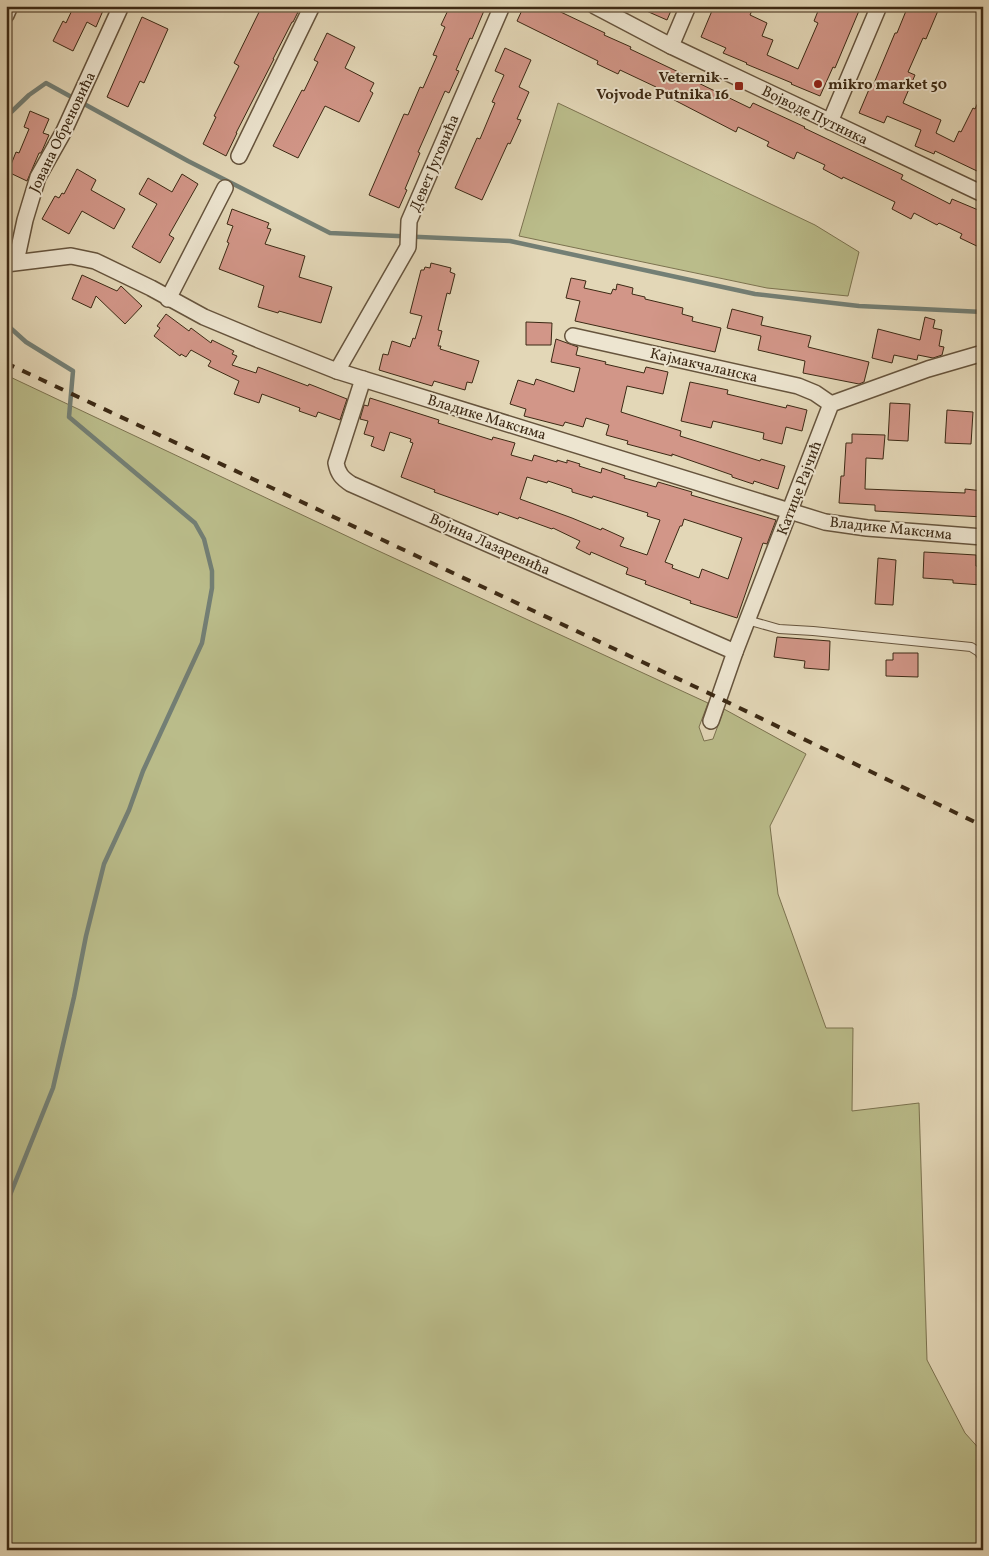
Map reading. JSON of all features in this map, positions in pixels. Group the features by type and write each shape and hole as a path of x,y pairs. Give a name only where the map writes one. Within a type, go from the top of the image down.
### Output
{"street":[{"path":"6,15 10,6"},
{"name":"Јована Обреновића","path":"11,263 38,177 64,131 121,6"},
{"path":"239,156 312,6"},
{"name":"Девет Југовића","path":"337,371 408,247 409,221 502,6"},
{"name":"Војводе Путника","path":"595,6 671,46 982,192"},
{"path":"671,46 688,6"},
{"path":"830,122 879,6"},
{"path":"168,299 225,188"},
{"name":"Владике Максима","path":"11,263 71,256 95,261 151,288 204,317 337,371 825,522 867,528 983,537"},
{"name":"Кајмакчаланска","path":"573,336 798,386 815,393 831,404"},
{"path":"831,404 928,369 983,353"},
{"name":"Војина Лазаревића","path":"363,379 336,463 341,477 351,484 735,652"},
{"name":"Катице Рајчић","path":"712,722 735,652 831,404"}],"lane":[{"path":"748,620 779,629 971,647 983,659"}],"green space":[{"path":"558,103 815,225 859,252 848,296 767,288 519,236"},
{"path":"6,375 370,547 708,703 699,727 704,741 713,739 724,709 806,754 770,826 778,894 826,1028 853,1028 852,1111 919,1103 927,1360 965,1433 983,1453 983,1550 6,1550"}],"building":[{"path":"74,6 105,6 96,27 87,22 73,51 53,41 63,21 66,23"},
{"path":"262,6 301,6 226,156 203,144 216,117 214,116 239,66 234,63"},
{"path":"450,6 486,6 456,70 459,71 449,93 445,91 418,152 420,153 399,208 369,195 404,114 408,115 420,87 423,88 437,56 433,55 445,27 441,25"},
{"path":"524,6 548,6 605,33 604,35 631,47 630,49 750,108 753,103 903,175 901,179 950,204 952,199 983,212 983,249 960,238 962,234 939,223 937,225 914,213 911,219 892,209 895,202 823,169 825,165 797,152 794,159 767,146 769,142 738,127 736,132 655,90 656,87 620,70 618,74 597,64 598,61 517,21"},
{"path":"635,6 673,6 667,20"},
{"path":"714,6 754,6 750,15 767,23 762,36 773,40 767,55 798,69 818,23 814,21 820,6 861,6 835,68 833,67 820,96 723,53 726,48 701,37"},
{"path":"908,6 940,6 926,39 923,38 908,72 915,75 903,103 941,120 936,133 954,142 973,108 975,109 983,92 983,158 977,171 935,151 934,154 915,146 921,130 887,116 884,123 859,113"},
{"path":"142,17 168,29 144,83 140,81 128,107 107,97"},
{"path":"327,33 355,47 345,68 374,83 370,91 373,93 359,122 325,106 298,158 273,146 318,62 314,60"},
{"path":"505,48 531,60 519,87 529,92 517,119 521,120 510,144 508,143 482,200 455,188 477,138 480,139 495,103 492,102 504,75 495,71"},
{"path":"30,111 49,119 43,133 49,135 27,181 8,172 16,152 19,153 29,129 24,127"},
{"path":"77,169 96,180 91,190 125,209 114,229 82,211 69,234 42,219 55,196 59,198 62,193 64,194"},
{"path":"182,174 198,184 169,235 174,238 160,263 132,247 157,204 139,194 148,178 172,192"},
{"path":"232,209 269,223 267,228 271,229 265,244 305,256 299,277 332,287 321,323 258,307 264,286 219,269 233,226 227,224"},
{"path":"431,263 451,268 450,272 455,274 450,294 447,293 438,330 442,331 438,346 441,346 440,349 479,361 472,383 467,382 465,390 434,381 432,386 379,370 383,354 388,355 392,341 410,347 413,338 415,339 422,316 410,313 421,270 424,270 425,267 430,268"},
{"path":"82,275 117,291 121,286 142,306 125,324 96,296 91,308 72,299"},
{"path":"571,278 586,281 584,288 611,294 613,289 616,290 617,284 633,288 632,294 683,308 682,314 693,317 692,321 721,328 715,352 575,321 580,301 566,298"},
{"path":"732,309 763,317 761,325 811,336 808,347 869,362 864,382 859,384 803,373 805,361 758,350 761,336 727,328"},
{"path":"166,314 189,331 191,328 211,343 212,340 234,351 232,354 237,356 232,365 256,373 258,367 347,399 340,420 318,412 316,417 299,411 300,408 262,394 259,403 234,394 239,381 208,366 211,361 191,350 186,357 181,354 180,356 154,336 160,328 157,326"},
{"path":"925,317 935,320 933,328 942,330 939,346 944,347 942,355 933,358 918,355 917,360 894,355 892,363 872,358 878,329 920,340"},
{"path":"526,322 552,323 551,345 526,345"},
{"path":"556,339 578,347 576,355 606,362 605,364 644,373 646,367 668,372 663,394 627,386 621,412 681,431 680,436 760,461 761,459 785,466 778,489 754,481 753,484 672,454 672,456 627,444 628,441 606,435 609,425 586,418 583,427 565,422 563,426 524,416 526,409 510,404 518,380 534,385 536,379 574,392 580,368 551,362"},
{"path":"690,382 728,390 727,394 786,408 787,405 807,410 802,431 786,427 782,444 763,439 764,433 713,421 711,428 681,421"},
{"path":"370,398 439,420 438,423 492,440 493,437 515,443 511,455 532,461 534,455 557,462 557,460 567,463 567,460 601,473 602,468 625,476 624,478 656,487 658,482 692,492 691,495 776,520 767,544 763,543 737,618 690,603 691,601 645,584 646,581 626,574 628,568 591,552 590,555 576,548 580,541 553,528 499,512 498,515 434,492 435,490 401,477 413,443 410,442 411,439 390,432 384,451 371,446 374,437 364,434 368,421 360,419 364,405 368,406","holes":["527,477 547,483 548,481 572,489 572,492 592,498 593,496 648,513 647,516 660,520 647,555 620,546 624,538 602,528 601,530 520,499","684,519 742,538 728,579 702,569 699,578 672,568 673,565 665,562"]},
{"path":"890,403 910,404 908,441 888,440"},
{"path":"947,410 973,412 971,444 945,443"},
{"path":"852,434 885,435 883,459 866,458 865,489 965,493 965,489 983,491 983,517 875,511 875,505 839,503 841,476 844,476 846,443 852,443"},
{"path":"924,552 976,555 976,566 983,567 982,585 953,583 953,580 923,578"},
{"path":"878,558 896,560 893,605 875,604"},
{"path":"777,637 830,641 829,670 804,668 805,661 774,657"},
{"path":"893,653 918,653 918,677 886,676 886,660 893,660"}],"waterway":[{"path":"6,117 29,95 46,83 188,161 330,233 510,241 755,294 859,306 983,312"},
{"path":"6,324 26,342 73,371 69,417 195,523 204,539 212,571 212,588 202,643 143,771 129,810 104,864 86,936 53,1088 6,1205"}],"railway":[{"path":"6,363 719,698 983,826"}],"place":[{"name":"mikro market 50","path":"818,84"},
{"name":"Veternik - Vojvode Putnika 16","path":"739,86"}]}
